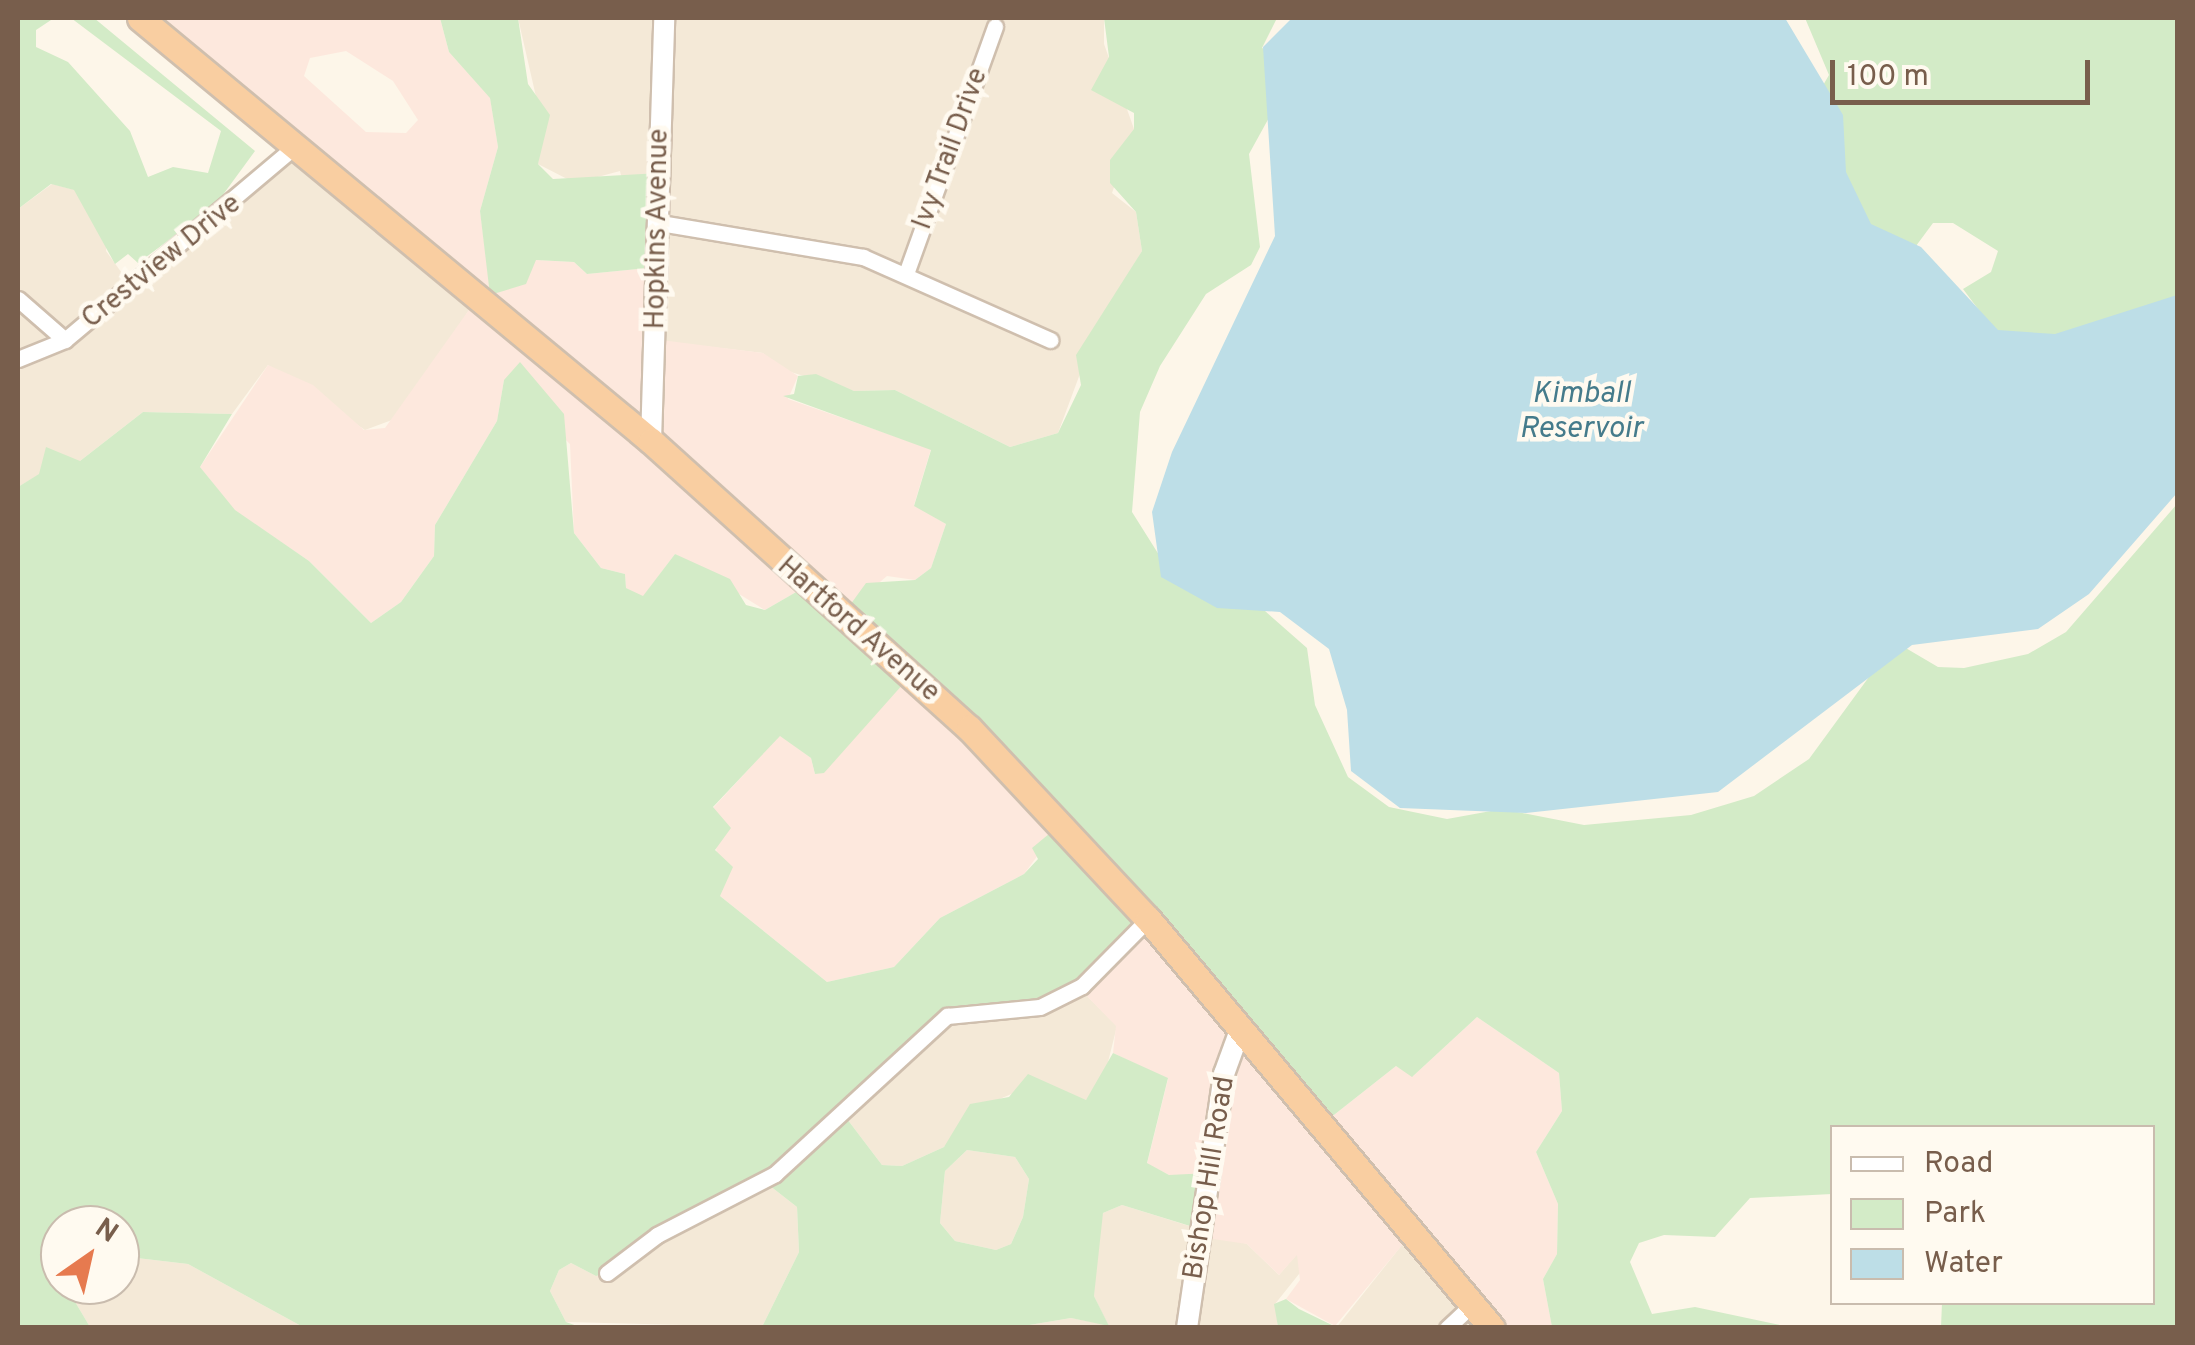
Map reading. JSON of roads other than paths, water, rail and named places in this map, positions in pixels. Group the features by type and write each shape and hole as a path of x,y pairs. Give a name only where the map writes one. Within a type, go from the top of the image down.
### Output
{"highway":[{"name":"Hartford Avenue","path":"140,18 650,441 968,728 1148,920 1492,1328"}],"street":[{"name":"Hopkins Avenue","path":"650,441 664,18"},
{"name":"Ivy Trail Drive","path":"907,271 995,26"},
{"name":"Crestview Drive","path":"18,360 65,340 295,146"},
{"path":"660,223 825,248 907,271 1050,340"},
{"path":"18,299 65,340"},
{"path":"607,1273 657,1235 774,1174 946,1016 1040,1007 1082,986 1148,920"},
{"name":"Bishop Hill Road","path":"1187,1328 1224,1074 1240,1030"},
{"path":"1447,1328 1473,1304"}],"water":[{"name":"Kimball Reservoir","path":"1292,18 1785,18 1843,115 1846,172 1871,224 1921,247 1998,330 2055,334 2177,295 2177,493 2089,594 2038,629 1912,645 1718,792 1526,813 1400,808 1351,771 1347,710 1329,649 1280,612 1217,608 1161,577 1152,512 1172,452 1275,236 1263,47"}]}
